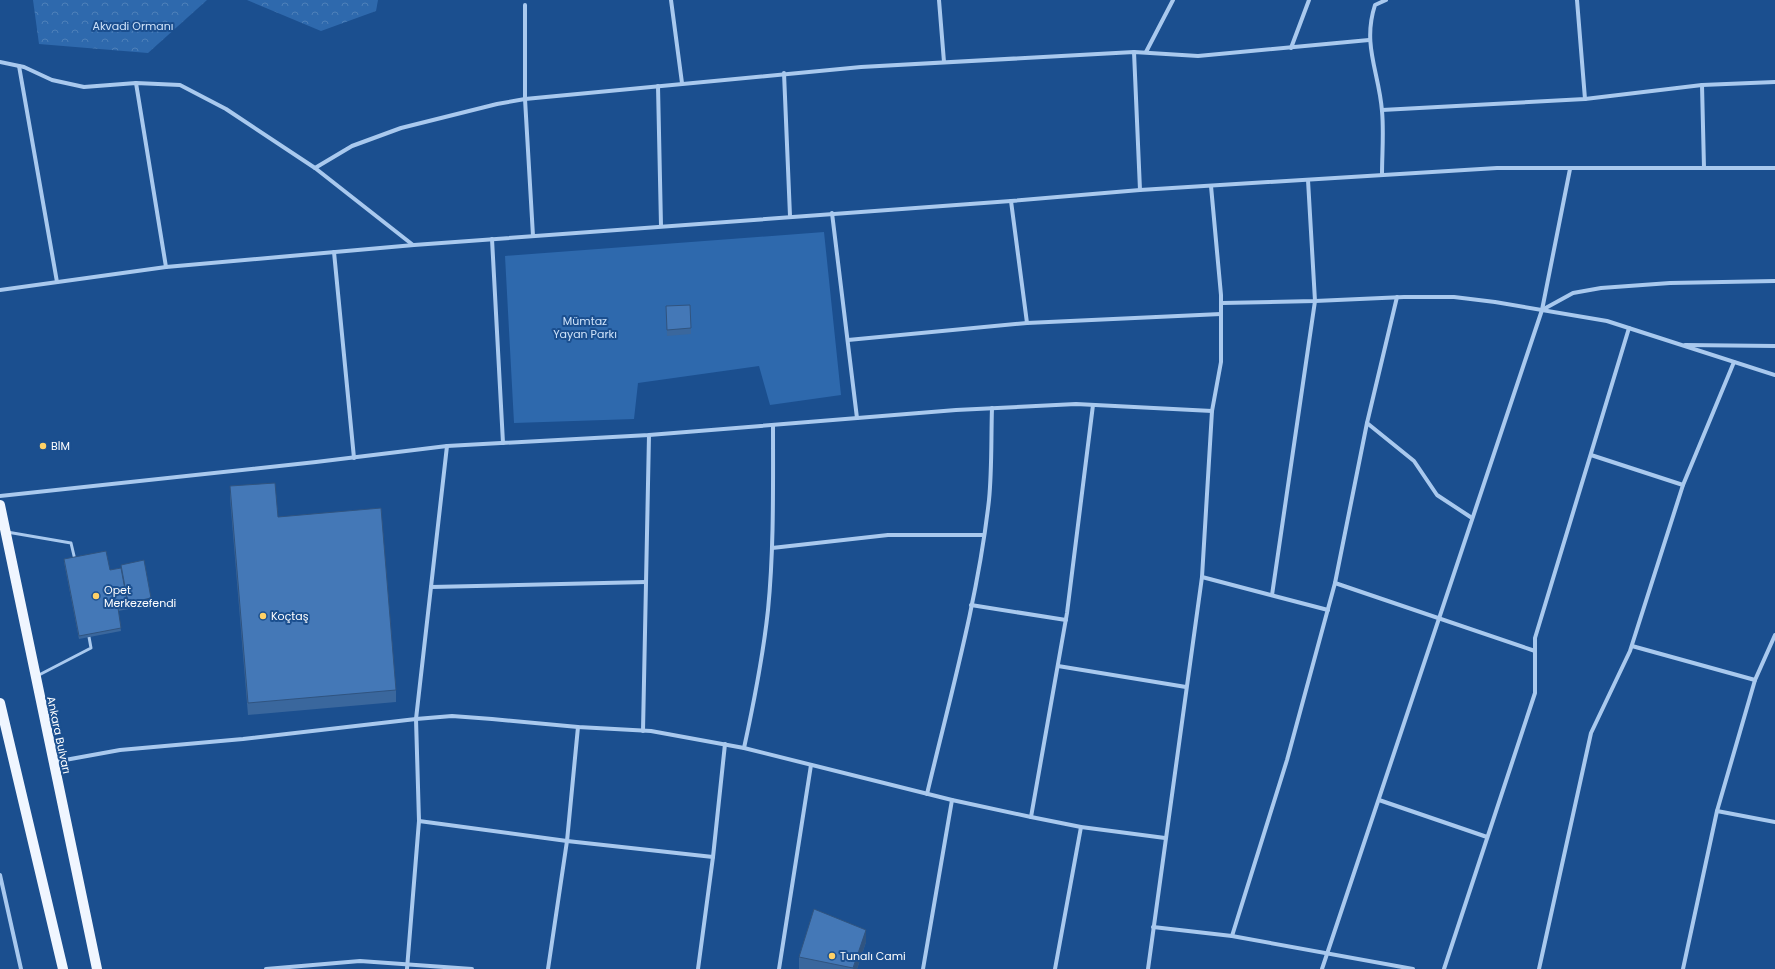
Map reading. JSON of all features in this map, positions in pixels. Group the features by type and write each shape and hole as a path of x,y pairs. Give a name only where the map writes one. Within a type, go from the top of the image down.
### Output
{"main road":[{"name":"Ankara Bulvarı","path":"0,505 97,969"},
{"path":"0,703 63,969"}],"street":[{"path":"671,0 682,83"},
{"path":"939,0 944,62"},
{"path":"1146,52 1173,0"},
{"path":"1291,48 1309,0"},
{"path":"1382,175 1382,110 1369,40 1371,19 1376,5 1386,0"},
{"path":"1577,0 1584,98"},
{"path":"525,5 524,99 533,236"},
{"path":"315,168 352,146 401,128 497,104 524,99 784,73 944,62 1134,52 1198,56 1369,40"},
{"path":"1134,52 1140,190"},
{"path":"0,62 19,66 52,80 84,87 136,83 180,85 226,109 315,168 414,245"},
{"path":"19,66 57,282"},
{"path":"784,73 790,216"},
{"path":"1382,110 1584,98 1702,85 1775,82"},
{"path":"136,83 166,267"},
{"path":"1702,85 1704,168"},
{"path":"658,86 661,226"},
{"path":"0,290 166,267 334,252 1140,190 1497,168 1775,168"},
{"path":"1322,969 1325,954 1542,310 1570,168"},
{"path":"1272,595 1315,302 1308,180"},
{"path":"1148,969 1202,577 1212,411 1221,362 1222,303 1211,186"},
{"path":"1011,201 1027,323"},
{"path":"832,213 857,418"},
{"path":"492,239 502,443"},
{"path":"334,252 354,458"},
{"path":"1542,310 1573,293 1601,288 1670,283 1775,281"},
{"path":"1232,936 1287,760 1335,583 1367,423 1397,297"},
{"path":"1222,303 1315,302 1397,297 1454,297 1495,302 1607,321 1775,375"},
{"path":"848,340 1027,323 1221,314"},
{"path":"1444,969 1535,693 1535,638 1629,328"},
{"path":"1680,345 1775,346"},
{"path":"1539,969 1591,733 1632,646 1683,485 1734,362"},
{"path":"0,496 354,458 447,446 649,435 992,408 1093,405 1212,411"},
{"path":"1031,816 1066,620 1093,405"},
{"path":"927,794 971,605 983,535 989,498 992,408"},
{"path":"1367,423 1414,461 1437,495 1472,518"},
{"path":"744,748 758,682 768,610 772,548 773,425"},
{"path":"643,731 649,435"},
{"path":"407,967 419,821 416,719 447,446"},
{"path":"1591,454 1683,485"},
{"path":"772,548 888,535 983,535"},
{"path":"1202,577 1328,610"},
{"path":"431,587 646,582"},
{"path":"1335,583 1535,651"},
{"path":"971,605 1066,620"},
{"path":"1683,969 1717,811 1755,680 1775,635"},
{"path":"1632,646 1755,680"},
{"path":"1058,666 1186,687"},
{"path":"53,762 120,750 274,736 452,716 643,731 725,744 952,800 1081,827 1165,838"},
{"path":"548,969 567,841 578,727"},
{"path":"698,969 713,857 725,744"},
{"path":"779,969 811,765"},
{"path":"923,969 952,800"},
{"path":"1378,800 1487,837"},
{"path":"1717,811 1775,822"},
{"path":"419,821 567,841 713,857"},
{"path":"1055,969 1081,827"},
{"path":"0,875 21,969"},
{"path":"1153,927 1232,936 1413,969"},
{"path":"266,969 360,961 407,967 472,969"}],"lane":[{"path":"6,532 71,543 75,560"},
{"path":"35,677 91,648 89,637"}],"green space":[{"name":"Akvadi Ormanı","path":"33,0 207,0 148,53 39,44"},
{"path":"247,0 378,0 376,11 321,31"},
{"name":"Mümtaz Yayan Parkı","path":"824,232 841,395 770,405 759,366 638,383 634,419 514,423 505,256"}],"building":[{"path":"690,305 691,328 667,330 666,306"},
{"path":"275,483 278,517 381,508 396,690 248,703 230,486"},
{"path":"106,551 110,570 121,568 128,606 118,608 121,628 79,636 64,559"},
{"path":"144,560 151,598 128,603 121,565"},
{"name":"Tunalı Cami","path":"814,909 866,930 853,968 799,957"}],"place":[{"name":"BİM","path":"43,446"},
{"name":"Opet Merkezefendi","path":"96,596"},
{"name":"Koçtaş","path":"263,616"},
{"name":"Tunalı Cami","path":"832,956"}]}
